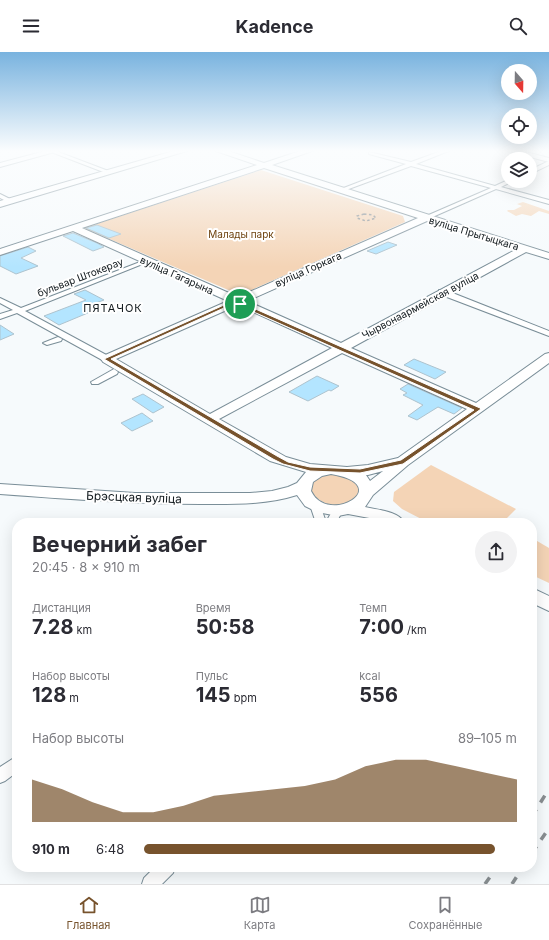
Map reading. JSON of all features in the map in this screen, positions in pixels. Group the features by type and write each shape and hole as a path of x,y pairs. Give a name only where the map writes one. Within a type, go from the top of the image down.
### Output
{"main road":[{"path":"0,204 51,189"},
{"path":"0,252 193,189"},
{"name":"вуліца Прытыцкага","path":"335,189 549,256"},
{"name":"вуліца Горкага","path":"107,359 235,301 426,218"},
{"name":"вуліца Гагарына","path":"74,228 478,409"},
{"name":"Чырвонаармейская вуліца","path":"210,419 442,292 526,248"},
{"path":"339,514 361,503 367,493 403,462 549,357"},
{"path":"107,359 286,463 310,469 336,469 349,472 363,480 367,493 388,518"},
{"path":"349,472 368,470 403,462"},
{"path":"286,463 304,483"},
{"path":"323,470 312,474 304,483 303,491 312,503 339,514 373,518"},
{"name":"Брэсцкая вуліца","path":"0,488 90,496 174,500 268,497 289,493 304,483"},
{"name":"Брэсцкая вуліца","path":"268,497 312,503"},
{"path":"537,598 549,604"}],"street":[{"name":"вуліца Горкага","path":"426,218 492,189"},
{"path":"502,189 549,202"},
{"path":"0,196 10,201"},
{"name":"бульвар Штокерау","path":"24,309 142,263"},
{"path":"442,292 549,334"},
{"path":"0,300 107,359"},
{"path":"0,317 14,312"},
{"path":"47,343 58,339"},
{"path":"95,382 114,372"},
{"path":"312,503 320,518"},
{"path":"0,776 12,767"},
{"path":"150,884 162,872"}],"green space":[{"name":"Малады парк","path":"204,189 319,189 403,216 405,222 240,295 84,228"},
{"path":"523,202 549,211 549,214 539,211 531,216 522,214 516,216 507,211 514,210 522,206 517,204"},
{"path":"431,465 516,509 507,518 419,518 402,509 393,501 394,492"},
{"path":"329,473 337,473 357,482 360,493 348,503 336,506 330,505 317,498 311,493 311,483 315,479"},
{"path":"537,541 549,548 549,583 537,577"}],"building":[{"path":"97,225 121,234 109,238 86,228"},
{"path":"73,233 104,247 93,251 63,236"},
{"path":"388,242 397,245 376,254 367,251"},
{"path":"28,247 36,251 21,258 38,266 16,274 0,266 0,256"},
{"path":"85,290 104,300 93,304 90,302 95,310 59,325 44,316 86,300 74,294"},
{"path":"0,325 14,334 0,340"},
{"path":"414,359 446,372 435,379 404,365"},
{"path":"317,376 339,386 308,401 289,392"},
{"path":"408,384 462,408 454,414 438,407 417,420 408,416 423,405 403,395 407,393 400,389"},
{"path":"143,394 164,407 153,413 132,399"},
{"path":"142,413 153,421 132,431 121,423"}],"railway":[{"path":"364,214 373,215 376,218 366,221 357,218 357,216 364,214"},
{"path":"537,808 549,789"},
{"path":"537,846 549,828"},
{"path":"485,884 493,872"},
{"path":"512,884 520,872"}],"district":[{"name":"ПЯТАЧОК","path":"113,308"}],"route":[{"path":"235,301 240,304 478,409 403,462 368,470 349,472 331,469 310,469 286,463 275,458 107,359 235,301"}]}
